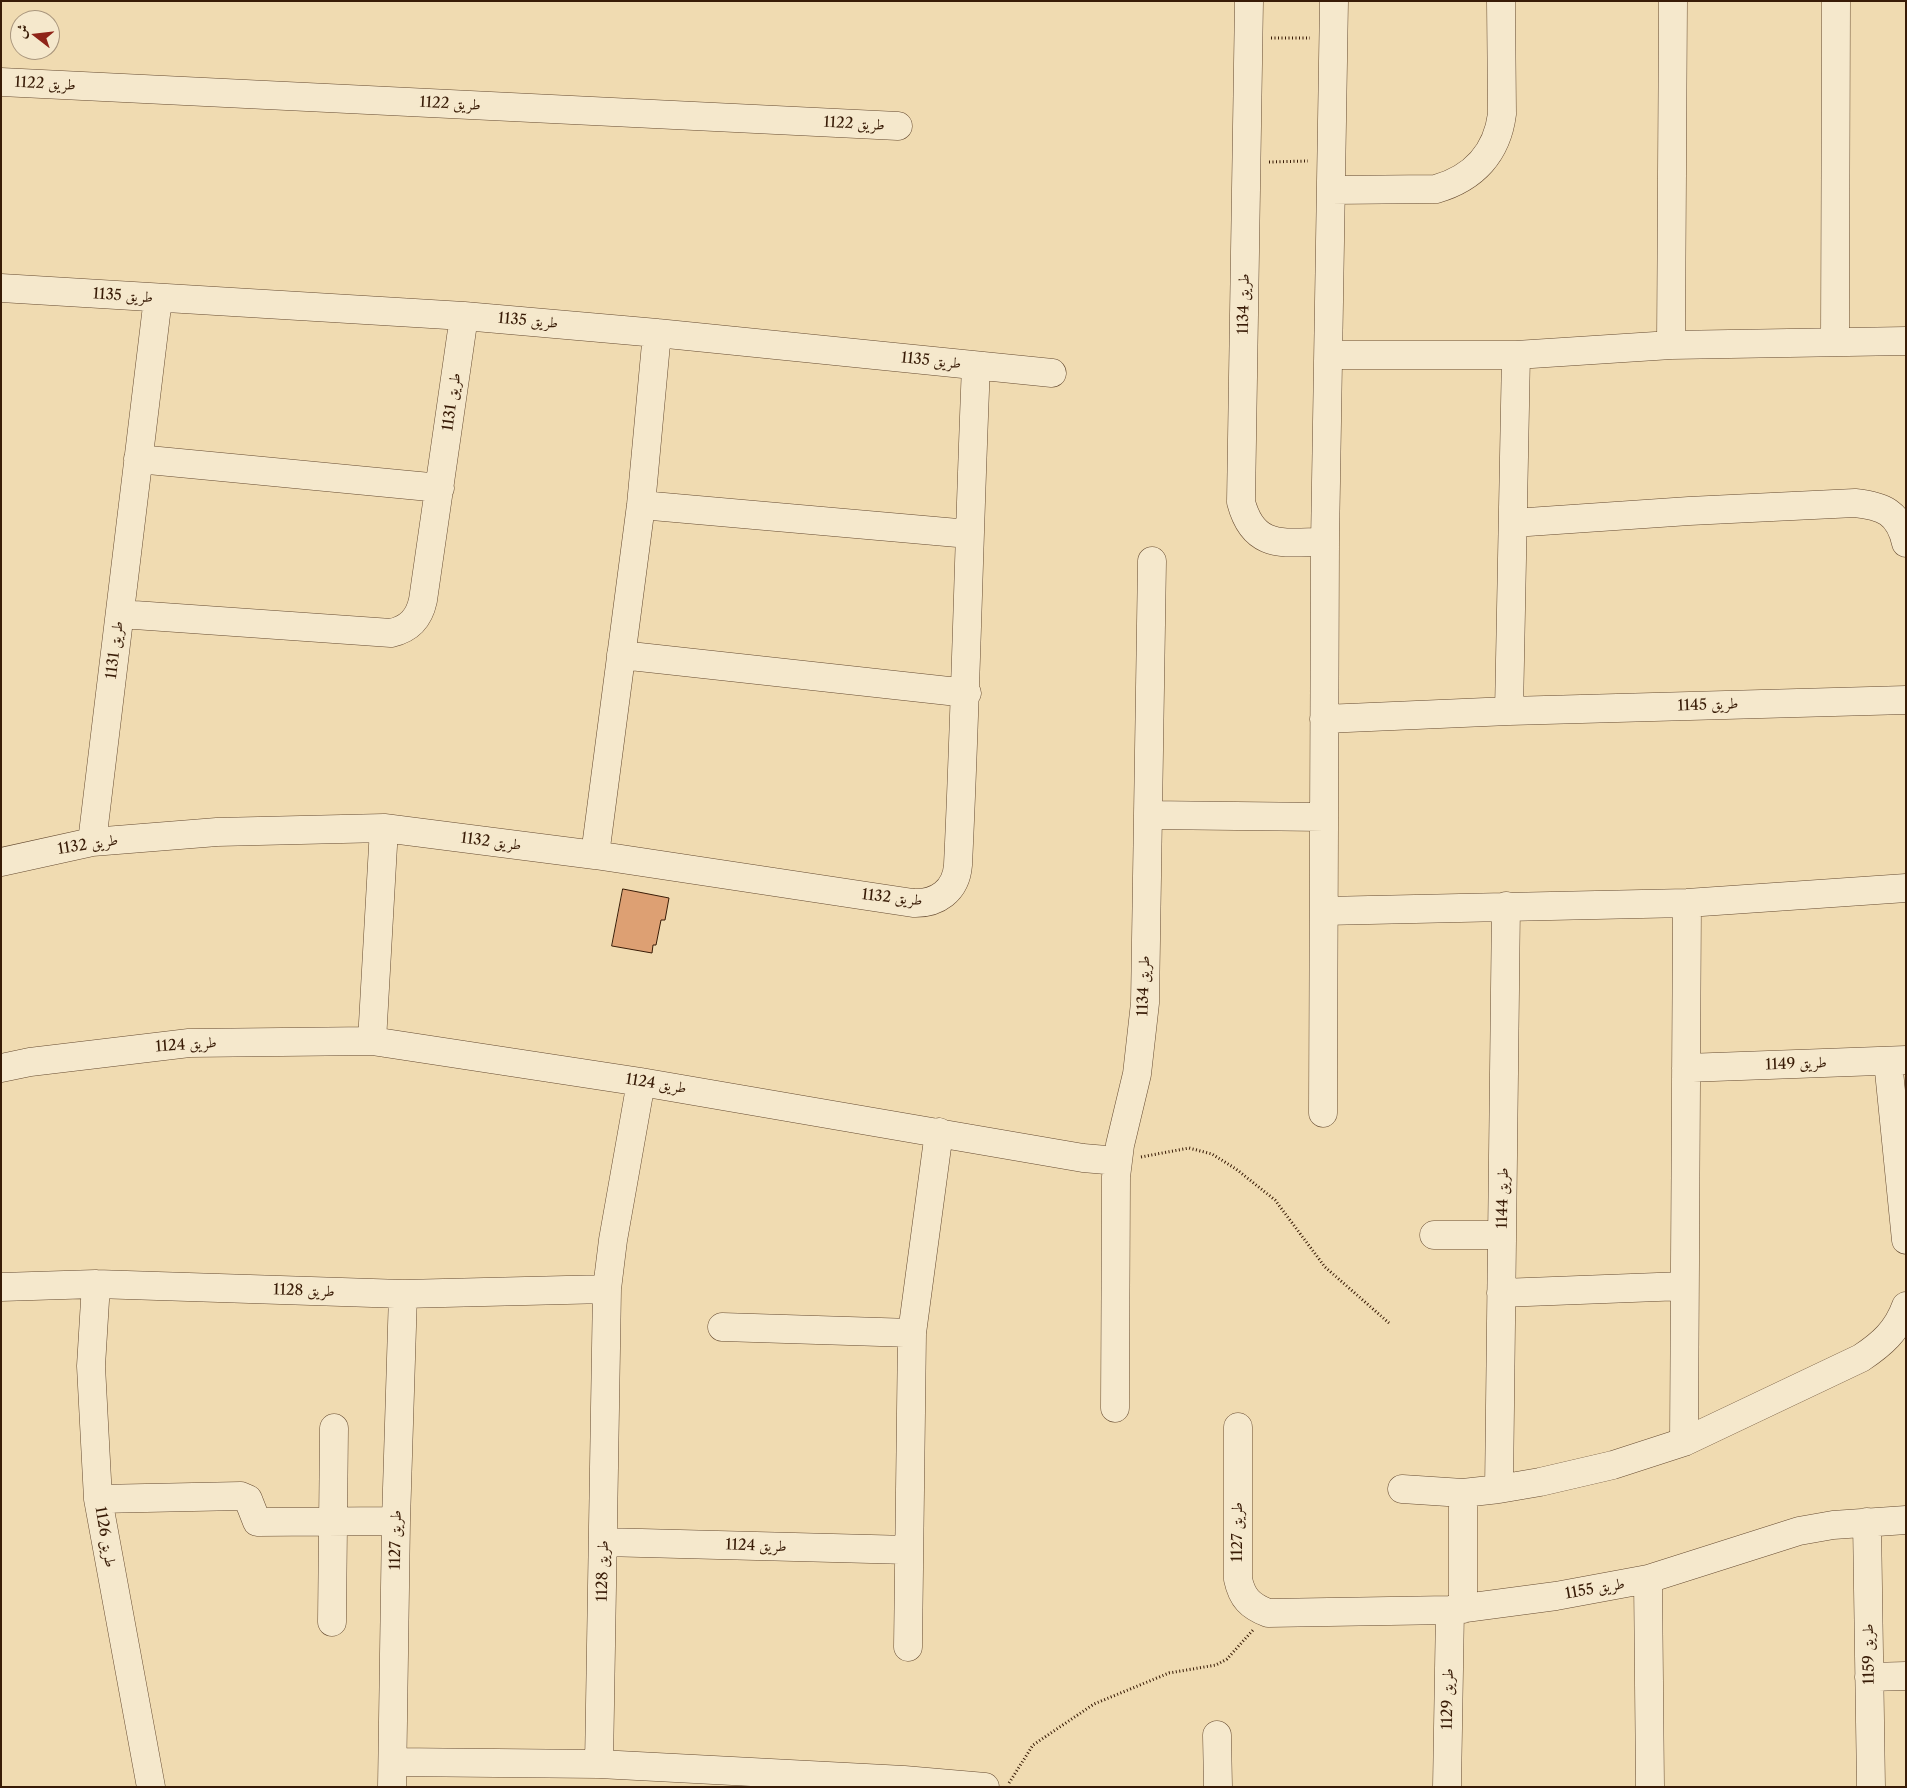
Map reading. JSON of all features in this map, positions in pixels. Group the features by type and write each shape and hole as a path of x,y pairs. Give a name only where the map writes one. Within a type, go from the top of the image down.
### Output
{"street":[{"name":"طريق 1134","path":"1249,1 1241,502 1249,523 1263,537 1272,542 1325,542"},
{"path":"1323,1113 1325,542 1334,1"},
{"path":"1331,190 1436,189 1451,185 1477,169 1494,144 1500,129 1501,1"},
{"path":"1671,345 1673,1"},
{"path":"1834,342 1836,1"},
{"name":"طريق 1122","path":"1,82 898,126"},
{"name":"طريق 1135","path":"1,288 464,316 657,333 1052,373"},
{"name":"طريق 1131","path":"92,842 158,298"},
{"name":"طريق 1131","path":"120,614 391,633 400,631 414,622 423,600 464,316"},
{"path":"595,855 641,504 657,333"},
{"path":"1329,355 1516,354 1671,345 1906,341"},
{"path":"1510,711 1516,354"},
{"name":"طريق 1132","path":"1,862 92,842 218,832 384,828 595,855 923,903 943,896 957,874 958,865 967,693 969,534 976,366"},
{"path":"138,459 440,488"},
{"path":"1513,523 1689,510 1855,502 1875,505 1892,513 1904,533 1906,543"},
{"path":"641,504 969,534"},
{"name":"طريق 1134","path":"1115,1408 1118,1161 1137,1074 1142,1038 1152,561"},
{"path":"621,655 967,693"},
{"name":"طريق 1145","path":"1324,720 1510,711 1906,700"},
{"path":"1148,815 1324,817"},
{"path":"372,1041 384,828"},
{"path":"1324,911 1687,903 1906,888"},
{"path":"1684,1442 1687,903"},
{"name":"طريق 1144","path":"1499,1489 1506,906"},
{"name":"طريق 1124","path":"1,1068 30,1062 189,1043 372,1041 641,1082 1083,1158 1118,1161"},
{"path":"1897,1060 1906,1240"},
{"name":"طريق 1149","path":"1686,1068 1897,1060"},
{"name":"طريق 1128","path":"599,1764 607,1289 612,1249 641,1082"},
{"path":"908,1648 912,1333 939,1132"},
{"path":"1434,1235 1502,1235"},
{"name":"طريق 1128","path":"1,1287 96,1284 403,1294 607,1289"},
{"name":"طريق 1126","path":"96,1284 92,1374 98,1499 151,1787"},
{"path":"1501,1293 1684,1286"},
{"name":"طريق 1127","path":"392,1774 396,1521 403,1294"},
{"path":"1402,1489 1463,1493 1499,1489 1540,1482 1613,1465 1684,1442 1861,1358 1878,1347 1892,1334 1902,1318 1906,1306"},
{"path":"722,1327 912,1333"},
{"name":"طريق 1127","path":"1238,1427 1238,1579 1240,1591 1256,1609 1273,1613"},
{"path":"332,1622 334,1428"},
{"name":"طريق 1129","path":"1447,1787 1463,1493"},
{"path":"98,1499 242,1496 248,1499 257,1522 396,1521"},
{"name":"طريق 1155","path":"1273,1613 1457,1610 1556,1596 1648,1579 1799,1531 1867,1522 1906,1520"},
{"name":"طريق 1159","path":"1867,1522 1870,1787"},
{"name":"طريق 1124","path":"603,1542 909,1550"},
{"path":"1648,1579 1650,1787"},
{"path":"1869,1677 1906,1676"},
{"path":"1217,1735 1218,1787"},
{"path":"392,1774 599,1764 904,1780 985,1787"}],"path":[{"path":"1248,38 1333,38"},
{"path":"1246,162 1332,160"},
{"path":"1118,1161 1189,1148 1212,1154 1236,1169 1275,1200 1325,1267 1388,1323"},
{"path":"1006,1787 1034,1745 1094,1704 1169,1673 1216,1666 1227,1659 1273,1613"}],"building":[{"path":"623,889 669,898 665,920 661,920 656,945 653,945 652,953 612,946"}]}
